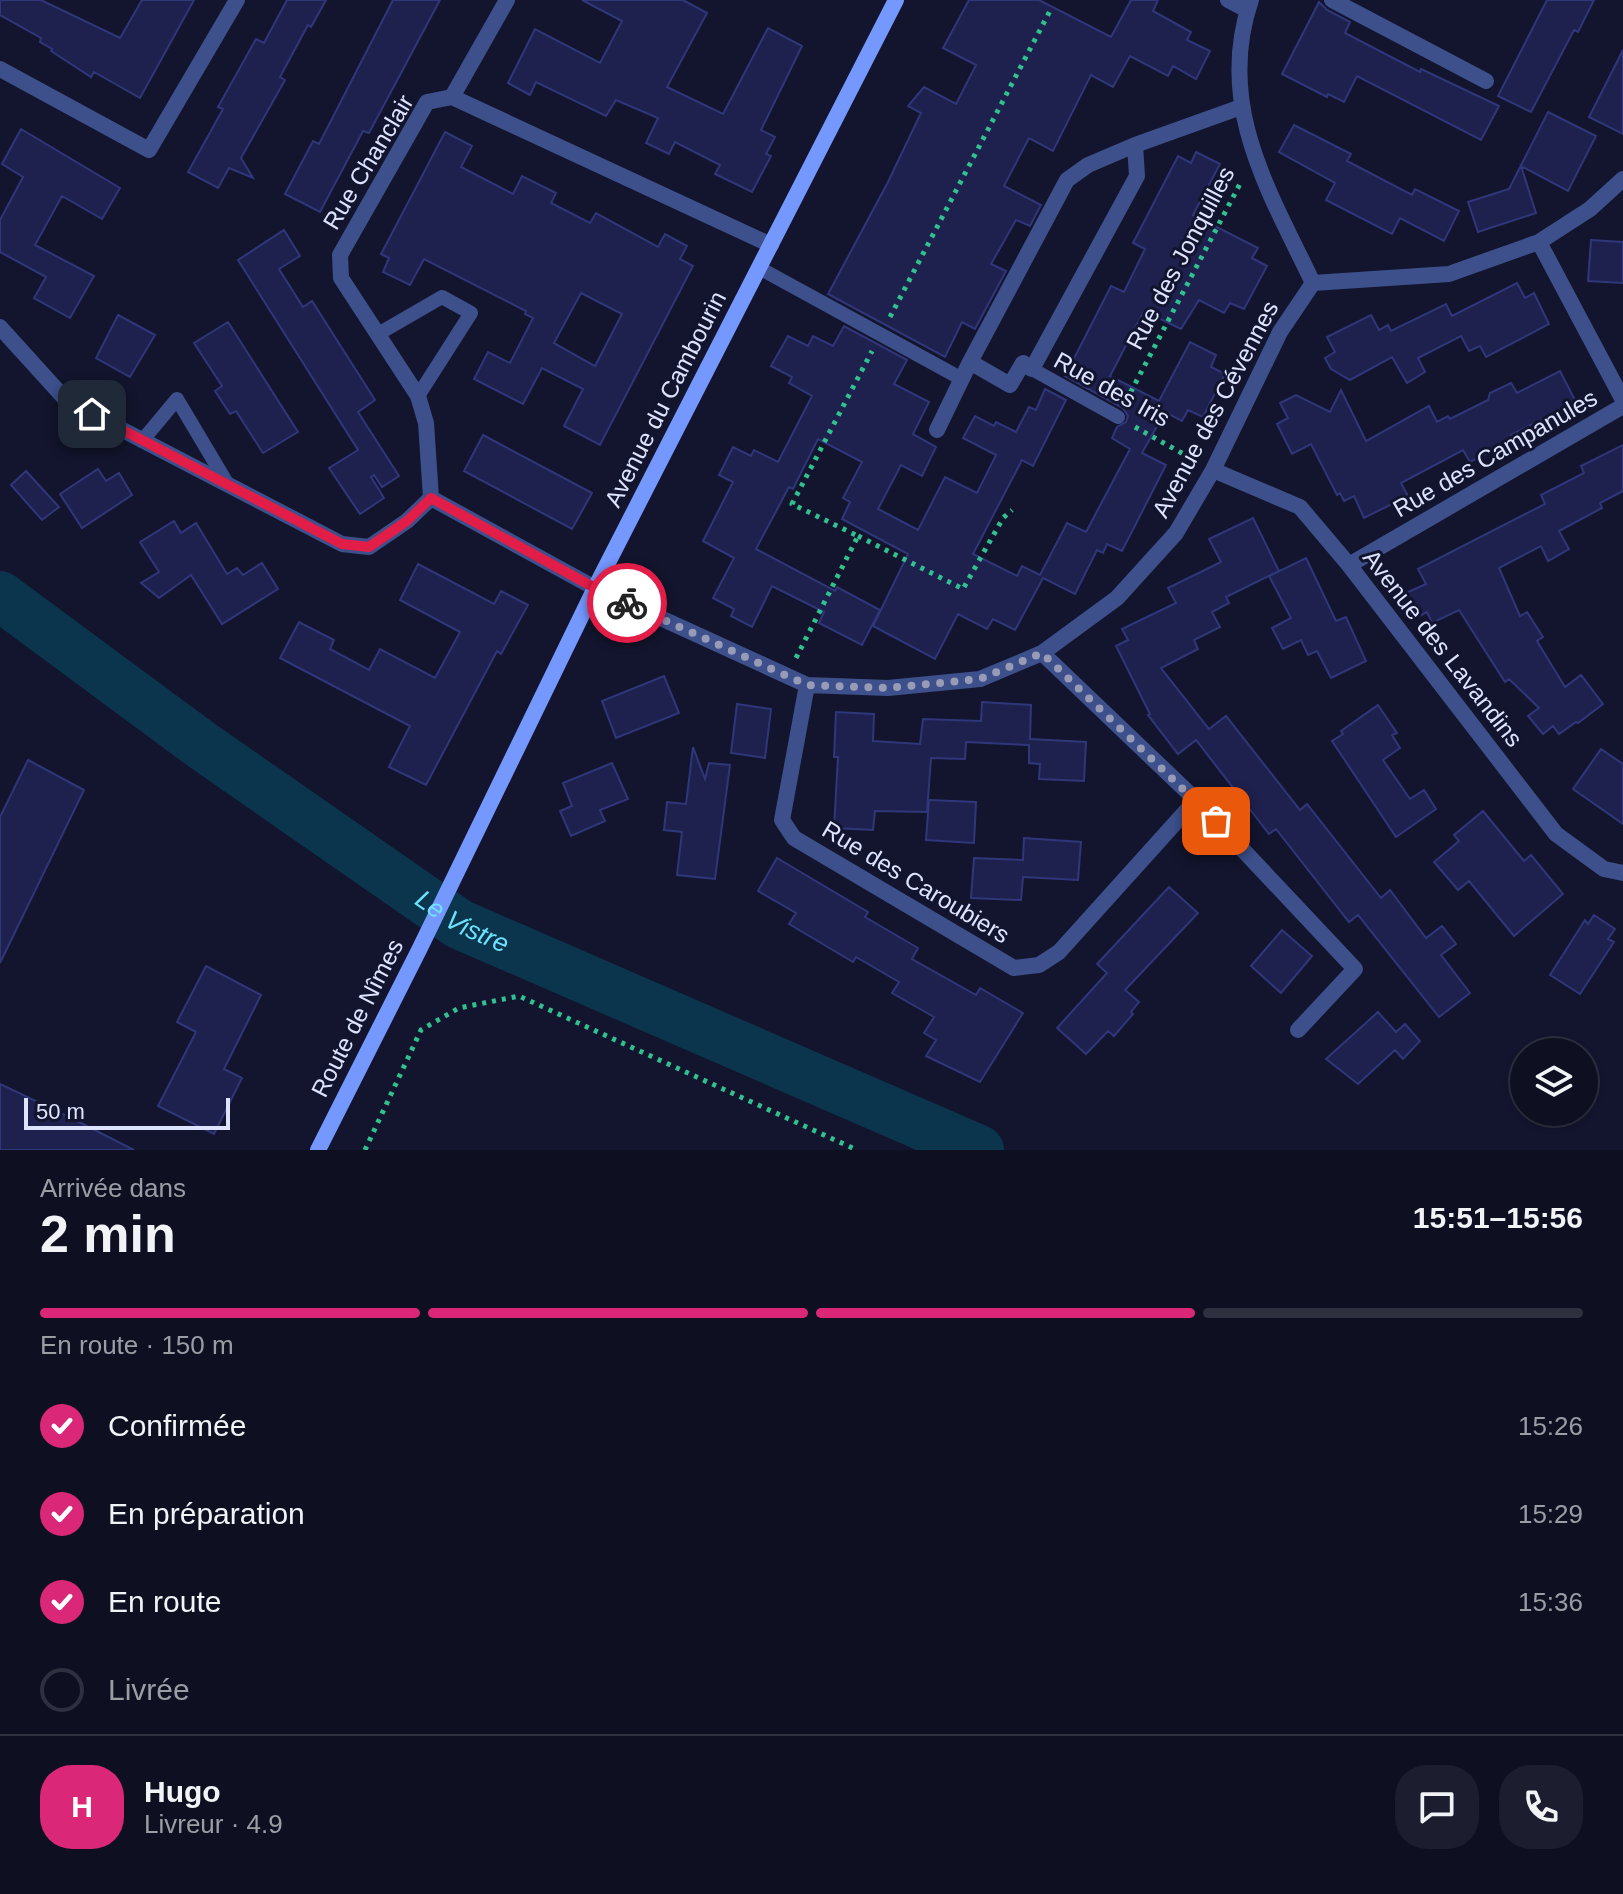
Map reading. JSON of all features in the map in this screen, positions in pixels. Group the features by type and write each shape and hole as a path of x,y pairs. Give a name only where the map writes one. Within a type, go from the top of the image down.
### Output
{"street":[{"path":"0,69 149,150 237,0"},
{"path":"452,97 507,0"},
{"name":"Avenue du Cambourin","path":"481,822 595,588 896,0"},
{"path":"1228,0 1249,5 1239,56 1241,107 1253,157 1313,283 1449,274 1539,242 1590,209 1623,179"},
{"path":"1332,0 1486,81"},
{"name":"Rue Chanclair","path":"431,498 426,423 418,396 341,278 340,255 427,102 452,97 771,245"},
{"path":"937,430 1067,180 1088,165 1135,145 1241,107"},
{"path":"970,362 1010,385 1023,363 1032,369 1137,176 1135,145"},
{"path":"1539,242 1623,403"},
{"name":"Avenue des Cévennes","path":"595,588 807,685 888,688 980,679 1042,653 1117,598 1176,533 1213,470 1280,332 1313,283"},
{"path":"0,327 67,401 342,544 369,547 407,521 431,498 595,588"},
{"name":"Rue des Campanules","path":"1349,565 1623,403"},
{"name":"Avenue des Lavandins","path":"1213,470 1300,507 1349,565 1556,834 1604,869 1623,873"},
{"path":"1042,653 1196,800 1355,969 1298,1030"},
{"name":"Rue des Caroubiers","path":"807,685 782,820 794,838 1014,968 1039,965 1059,952 1196,800"},
{"name":"Route de Nîmes","path":"318,1150 481,822"}],"lane":[{"path":"759,268 962,379"},
{"path":"378,334 442,297 471,313 418,396"},
{"name":"Rue des Iris","path":"1032,369 1118,417"},
{"path":"142,441 177,399 227,483"}],"path":[{"name":"Rue des Jonquilles","path":"1118,417 1253,157"},
{"name":"Rue des Iris","path":"1118,417 1213,470"},
{"path":"858,536 963,589 1003,518 1012,510"},
{"path":"365,1150 421,1030 459,1008 519,996 857,1150"}],"building":[{"path":"0,0 41,0 120,38 142,0 194,0 140,98 94,72 91,77 51,51 40,42 41,38 0,15"},
{"path":"287,0 326,0 311,27 308,25 280,77 285,80 241,158 253,178 229,168 218,188 188,172 223,109 218,107 256,39 264,43"},
{"path":"393,0 440,0 369,133 363,131 320,212 285,194 313,141 319,144"},
{"path":"582,0 683,0 707,13 667,87 723,114 768,28 802,46 761,130 775,137 766,154 771,156 752,192 715,174 720,165 675,142 669,154 646,143 658,118 616,100 606,116 536,82 530,95 508,83 535,29 600,63 622,21"},
{"path":"969,0 1039,0 1111,37 1131,0 1158,0 1153,11 1191,32 1187,40 1210,51 1196,79 1173,66 1168,76 1130,56 1113,87 1091,75 1053,151 1029,138 1004,186 1041,205 1030,226 1016,220 991,264 1006,271 975,329 962,322 945,357 828,294 921,113 908,106 924,87 956,104 976,65 943,48"},
{"path":"1547,0 1594,0 1578,32 1574,30 1531,112 1498,96"},
{"path":"1319,2 1350,22 1345,33 1420,72 1421,69 1499,106 1481,140 1357,76 1344,102 1328,94 1327,97 1282,74"},
{"path":"1623,50 1623,134 1589,117"},
{"path":"1548,112 1596,136 1568,191 1521,166 1536,213 1478,232 1468,202 1509,189"},
{"path":"1294,125 1351,154 1347,161 1412,195 1415,189 1459,211 1444,241 1400,218 1392,234 1326,200 1335,183 1279,152"},
{"path":"21,129 120,188 102,219 62,196 35,245 94,276 70,318 34,298 46,277 0,252 0,220 23,177 2,164"},
{"path":"445,132 472,146 461,167 513,194 522,176 556,193 551,203 590,223 596,213 658,247 665,234 687,246 680,259 693,266 600,445 564,426 583,389 542,368 523,404 474,379 488,352 510,363 533,318 525,314 526,311 424,259 410,285 383,272 389,258 381,254","holes":["581,293 622,314 595,366 554,343"]},
{"path":"1196,152 1220,164 1193,215 1258,248 1252,258 1267,266 1244,309 1230,303 1224,313 1199,300 1181,329 1144,311 1110,376 1159,401 1190,342 1216,355 1211,367 1225,374 1203,417 1188,410 1182,421 1165,412 1142,453 1166,465 1122,551 1107,544 1103,553 1097,550 1075,594 1043,578 1015,630 993,619 987,629 958,614 935,659 873,626 908,554 842,519 850,502 843,498 862,462 818,439 793,489 789,487 756,549 835,591 837,587 880,610 862,645 819,623 824,612 772,586 752,627 731,616 734,609 713,598 734,558 703,541 733,482 719,475 733,447 751,456 754,450 778,462 812,396 789,383 792,377 771,366 788,336 808,346 813,336 833,346 844,326 907,360 894,384 929,402 913,434 936,447 922,476 901,465 878,509 918,530 945,477 977,493 996,455 963,438 975,416 994,426 996,422 1016,432 1029,407 1036,410 1045,389 1066,400 1033,466 1022,460 973,554 1017,576 1022,566 1040,575 1067,523 1086,532 1130,449 1112,438 1117,427 1126,422 1128,416 1123,408 1065,376 1111,286 1124,292 1145,249 1133,243 1178,156 1191,163"},
{"path":"284,230 300,256 279,269 303,307 312,301 375,400 358,412 399,476 382,487 374,475 371,477 384,498 360,514 329,468 358,450 238,260"},
{"path":"1591,240 1623,242 1623,283 1588,281"},
{"path":"1517,283 1525,298 1534,293 1549,324 1486,357 1480,346 1469,351 1461,336 1418,358 1425,372 1407,383 1392,357 1350,380 1331,369 1325,358 1335,352 1327,337 1371,315 1379,330 1388,325 1391,331 1446,304 1452,316"},
{"path":"118,315 155,335 130,377 96,358"},
{"path":"228,322 298,432 263,453 236,411 230,414 215,391 222,386 194,343"},
{"path":"1560,371 1576,402 1511,435 1513,440 1470,462 1463,450 1401,483 1408,496 1364,518 1354,496 1344,501 1340,493 1337,495 1311,444 1292,454 1277,424 1288,418 1280,403 1296,395 1330,412 1341,390 1366,441 1429,406 1437,422 1448,416 1450,419 1488,400 1490,393 1511,383 1517,393"},
{"path":"483,435 592,493 572,529 464,471"},
{"path":"1623,445 1623,491 1600,503 1602,508 1559,531 1569,549 1548,561 1541,546 1499,568 1520,616 1527,612 1543,637 1537,641 1565,687 1581,675 1603,704 1559,734 1553,726 1543,734 1528,716 1539,708 1509,679 1505,682 1459,610 1432,623 1427,612 1412,620 1395,598 1426,584 1418,569 1545,504 1541,495 1584,473 1581,466"},
{"path":"98,469 106,481 119,473 132,495 82,528 60,494"},
{"path":"26,471 59,507 42,520 11,485"},
{"path":"1253,518 1279,571 1226,597 1229,603 1212,612 1220,627 1194,640 1198,649 1161,668 1209,729 1226,716 1300,810 1307,804 1381,898 1390,890 1426,938 1442,926 1456,944 1441,955 1470,993 1439,1017 1358,915 1349,922 1276,829 1269,834 1196,740 1178,754 1148,715 1116,646 1128,640 1122,629 1176,603 1168,588 1221,562 1209,539"},
{"path":"174,521 181,533 196,523 227,574 237,568 243,575 262,563 278,589 222,624 191,575 159,598 141,583 159,572 140,542"},
{"path":"1306,558 1336,621 1346,617 1366,661 1331,678 1317,651 1308,655 1301,640 1283,649 1272,628 1291,618 1269,576"},
{"path":"418,564 494,604 501,591 528,605 501,654 497,651 426,785 389,767 410,726 280,658 299,622 334,640 330,649 369,670 380,649 435,678 460,632 400,600"},
{"path":"664,676 679,713 616,738 602,701"},
{"path":"982,702 1031,705 1030,739 1086,742 1084,781 1039,779 1040,764 1029,763 1029,745 966,742 965,759 931,758 927,812 875,811 873,830 834,828 838,757 834,757 836,712 874,714 873,741 920,744 923,719 981,721"},
{"path":"737,704 771,709 765,758 731,753"},
{"path":"1378,705 1397,733 1392,735 1400,748 1383,760 1410,799 1424,790 1436,809 1396,837 1332,741"},
{"path":"693,747 705,779 709,763 730,765 715,879 677,875 682,832 664,830 667,802 686,804"},
{"path":"1601,749 1623,764 1623,824 1573,789"},
{"path":"28,760 84,790 0,963 0,817"},
{"path":"612,763 628,799 600,810 605,821 571,836 560,811 572,806 563,783"},
{"path":"929,800 976,802 974,843 926,840"},
{"path":"1483,811 1524,861 1531,855 1563,894 1514,936 1469,881 1458,890 1434,862 1459,841 1454,835"},
{"path":"1024,838 1081,842 1078,880 1023,877 1021,900 971,898 974,858 1023,860"},
{"path":"777,858 868,912 865,917 918,948 912,959 976,995 980,988 1023,1013 980,1082 926,1056 936,1040 924,1033 934,1017 892,993 899,982 856,957 853,962 789,924 796,913 758,891"},
{"path":"1169,887 1198,913 1125,990 1139,1002 1131,1012 1133,1014 1114,1036 1108,1031 1086,1054 1057,1028 1107,973 1097,964"},
{"path":"1594,915 1615,929 1608,939 1614,942 1580,994 1550,975 1585,920 1588,924"},
{"path":"1282,930 1312,956 1281,993 1251,966"},
{"path":"206,966 261,995 224,1069 242,1078 214,1134 158,1106 196,1032 177,1022"},
{"path":"1378,1012 1396,1032 1405,1024 1420,1041 1403,1059 1395,1050 1358,1084 1326,1059"},
{"path":"0,1084 73,1119 134,1150 0,1150"}],"waterway":[{"name":"Le Vistre","path":"0,596 203,746 459,924 979,1150"}],"way so far":[{"path":"627,603 807,685 888,688 980,679 1042,653 1216,821"}],"route":[{"path":"92,414 342,544 369,547 407,521 431,498 627,603"}]}
